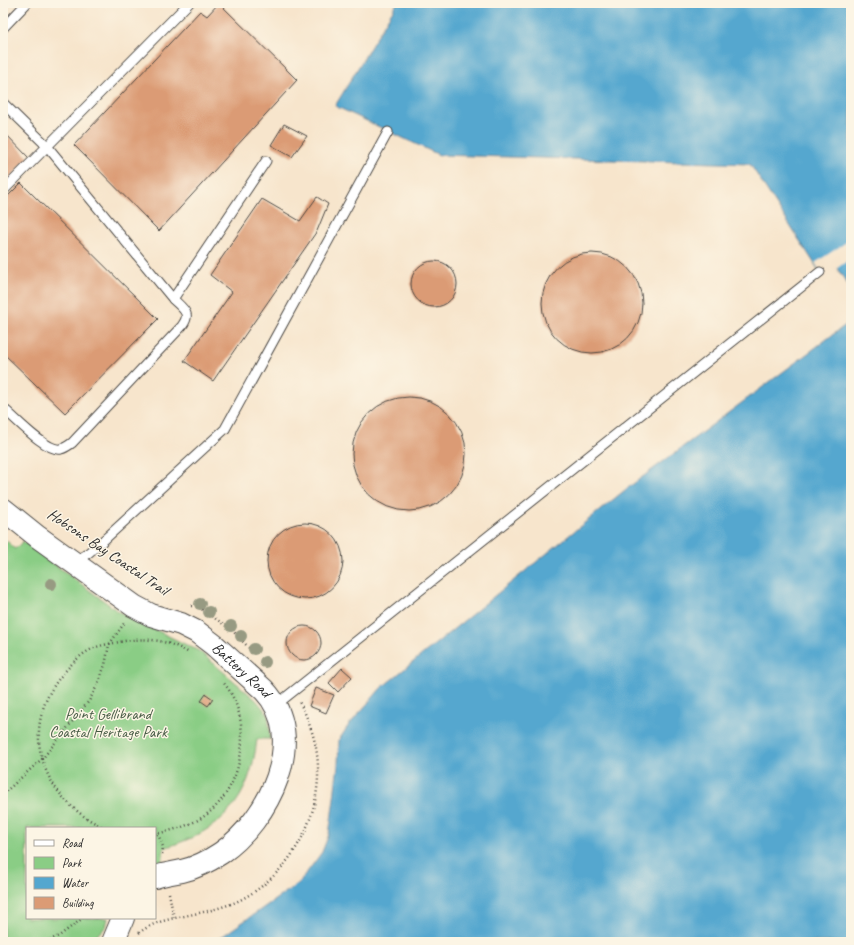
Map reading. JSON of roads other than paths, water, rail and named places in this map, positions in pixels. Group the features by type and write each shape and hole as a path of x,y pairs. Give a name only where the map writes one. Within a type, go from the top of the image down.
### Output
{"street":[{"name":"Battery Road","path":"3,510 134,606 151,615 181,624 204,637 256,681 270,696 284,699 284,737 282,755 269,799 254,821 230,846 210,860 183,871 156,877"},
{"path":"113,942 123,919"}],"lane":[{"path":"3,28 27,3"},
{"path":"3,191 188,3"},
{"path":"3,103 47,146 173,299 186,312 187,319 66,447 59,450 47,446 3,408"},
{"path":"74,562 87,554 105,539 225,429 388,132"},
{"path":"173,299 266,161"},
{"path":"284,699 820,272"}],"water":[{"path":"397,3 851,3 851,289 834,264 820,272 750,164 439,155 335,106"},
{"path":"851,321 851,942 214,942 299,883 322,852 329,834 338,764 339,740 348,726 381,688 625,490"}],"park label":[{"name":"Point Gellibrand Coastal Heritage Park","path":"108,723"}]}
